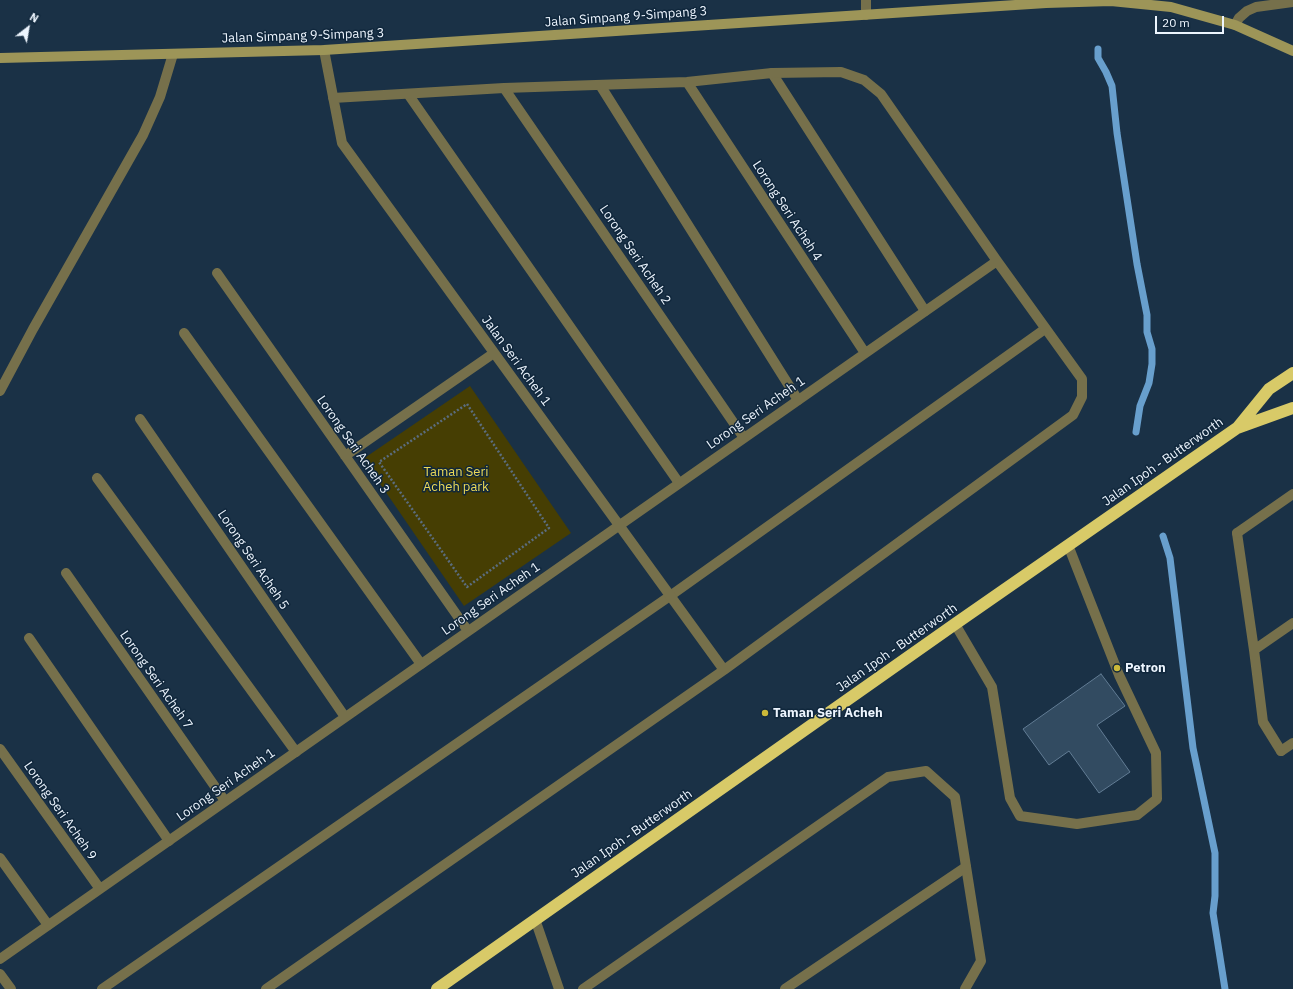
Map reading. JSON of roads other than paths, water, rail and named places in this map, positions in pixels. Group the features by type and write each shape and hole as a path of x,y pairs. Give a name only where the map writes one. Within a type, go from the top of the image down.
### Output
{"highway":[{"name":"Jalan Ipoh - Butterworth","path":"1237,428 1269,389 1293,373"},
{"name":"Jalan Ipoh - Butterworth","path":"437,989 955,624 1237,428 1293,408"}],"street":[{"path":"866,0 866,15"},
{"name":"Jalan Simpang 9-Simpang 3","path":"0,58 324,50 1046,3 1111,1 1171,7 1235,25 1293,50"},
{"path":"1235,25 1239,18 1247,11 1256,7 1293,2"},
{"name":"Jalan Seri Acheh 1","path":"324,50 342,143 724,670"},
{"path":"0,391 33,329 142,135 160,97 173,54"},
{"path":"266,989 724,670 1073,415 1082,397 1082,379 997,261 881,94 864,80 841,72 772,73 687,82 504,88 333,98"},
{"path":"772,73 925,311"},
{"name":"Lorong Seri Acheh 4","path":"687,82 865,353"},
{"path":"600,85 798,400"},
{"name":"Lorong Seri Acheh 2","path":"504,88 744,438"},
{"path":"408,94 679,484"},
{"name":"Lorong Seri Acheh 1","path":"0,959 997,261"},
{"name":"Lorong Seri Acheh 3","path":"217,273 468,631"},
{"path":"102,989 670,596 1045,329"},
{"path":"184,333 421,664"},
{"path":"345,456 494,353"},
{"name":"Lorong Seri Acheh 5","path":"140,418 345,717"},
{"path":"97,478 296,752"},
{"path":"1293,494 1237,533 1263,722 1281,751 1293,743"},
{"path":"955,624 992,687 1010,798 1020,816 1077,824 1137,815 1157,799 1156,753 1119,675 1068,545"},
{"name":"Lorong Seri Acheh 7","path":"66,573 225,801"},
{"path":"1254,650 1293,623"},
{"path":"29,638 169,841"},
{"name":"Lorong Seri Acheh 9","path":"0,749 100,889"},
{"path":"583,989 888,777 926,771 955,797 981,961 965,989"},
{"path":"0,858 48,925"},
{"path":"785,989 966,867"},
{"path":"535,919 559,989"},
{"path":"0,974 11,989"}],"waterway":[{"path":"1098,49 1098,58 1112,86 1117,133 1137,264 1147,315 1147,332 1152,349 1152,364 1149,383 1140,406 1136,432"},
{"path":"1163,536 1170,558 1193,748 1215,853 1215,896 1213,913 1225,989"}],"place":[{"name":"Petron","path":"1117,668"},
{"name":"Taman Seri Acheh","path":"765,713"}],"park label":[{"name":"Taman Seri Acheh park","path":"456,480"}]}
